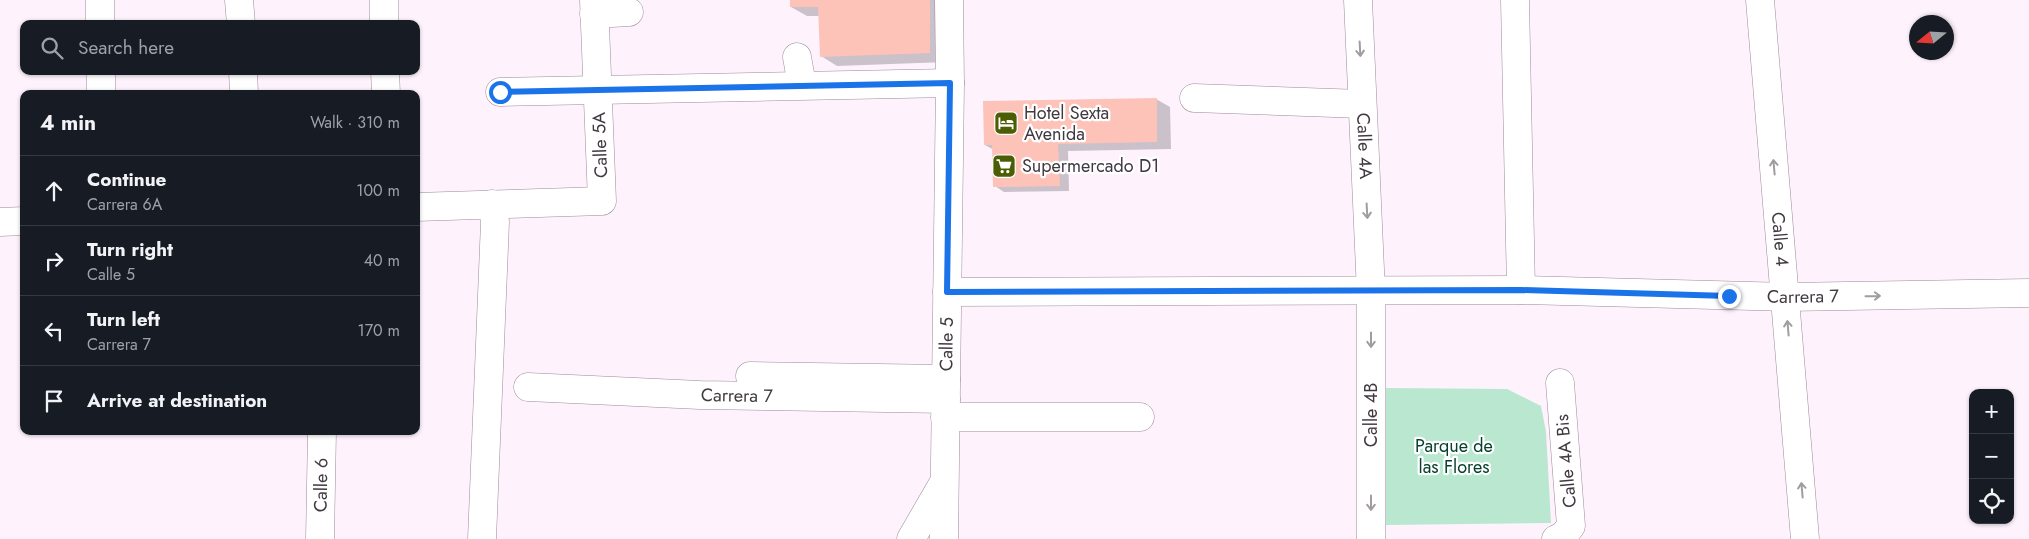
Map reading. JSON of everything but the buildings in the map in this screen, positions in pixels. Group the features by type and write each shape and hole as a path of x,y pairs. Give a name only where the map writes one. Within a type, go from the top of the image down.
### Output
{"street":[{"path":"100,0 100,20"},
{"path":"240,0 241,20"},
{"path":"384,0 384,20"},
{"name":"Calle 5","path":"944,539 950,83 949,0"},
{"name":"Calle 4A","path":"1358,0 1371,292"},
{"path":"1515,0 1521,290"},
{"name":"Calle 4","path":"1760,0 1806,539"},
{"path":"594,7 629,12"},
{"name":"Calle 5A","path":"492,204 602,201 594,7"},
{"path":"797,58 802,85"},
{"path":"101,75 101,90"},
{"path":"243,75 244,90"},
{"path":"385,75 386,90"},
{"path":"500,92 950,83"},
{"path":"1194,98 1362,104"},
{"path":"420,207 492,204 494,222 482,539"},
{"path":"0,222 20,221"},
{"name":"Carrera 7","path":"947,292 1521,290 1786,298 2029,293"},
{"name":"Calle 4B","path":"1371,292 1371,539"},
{"path":"750,376 1140,417"},
{"name":"Calle 4A Bis","path":"1560,383 1572,526 1560,538"},
{"name":"Carrera 7","path":"528,387 700,395 946,398"},
{"name":"Calle 6","path":"320,539 322,435"},
{"path":"911,539 945,481"}],"green space":[{"name":"Parque de las Flores","path":"1386,388 1507,389 1541,406 1546,432 1551,523 1386,525"}],"place":[{"name":"Hotel Sexta Avenida","path":"1006,123"},
{"name":"Supermercado D1","path":"1004,166"}],"route":[{"path":"500,92 950,83 947,292 1521,290 1729,296"}]}
